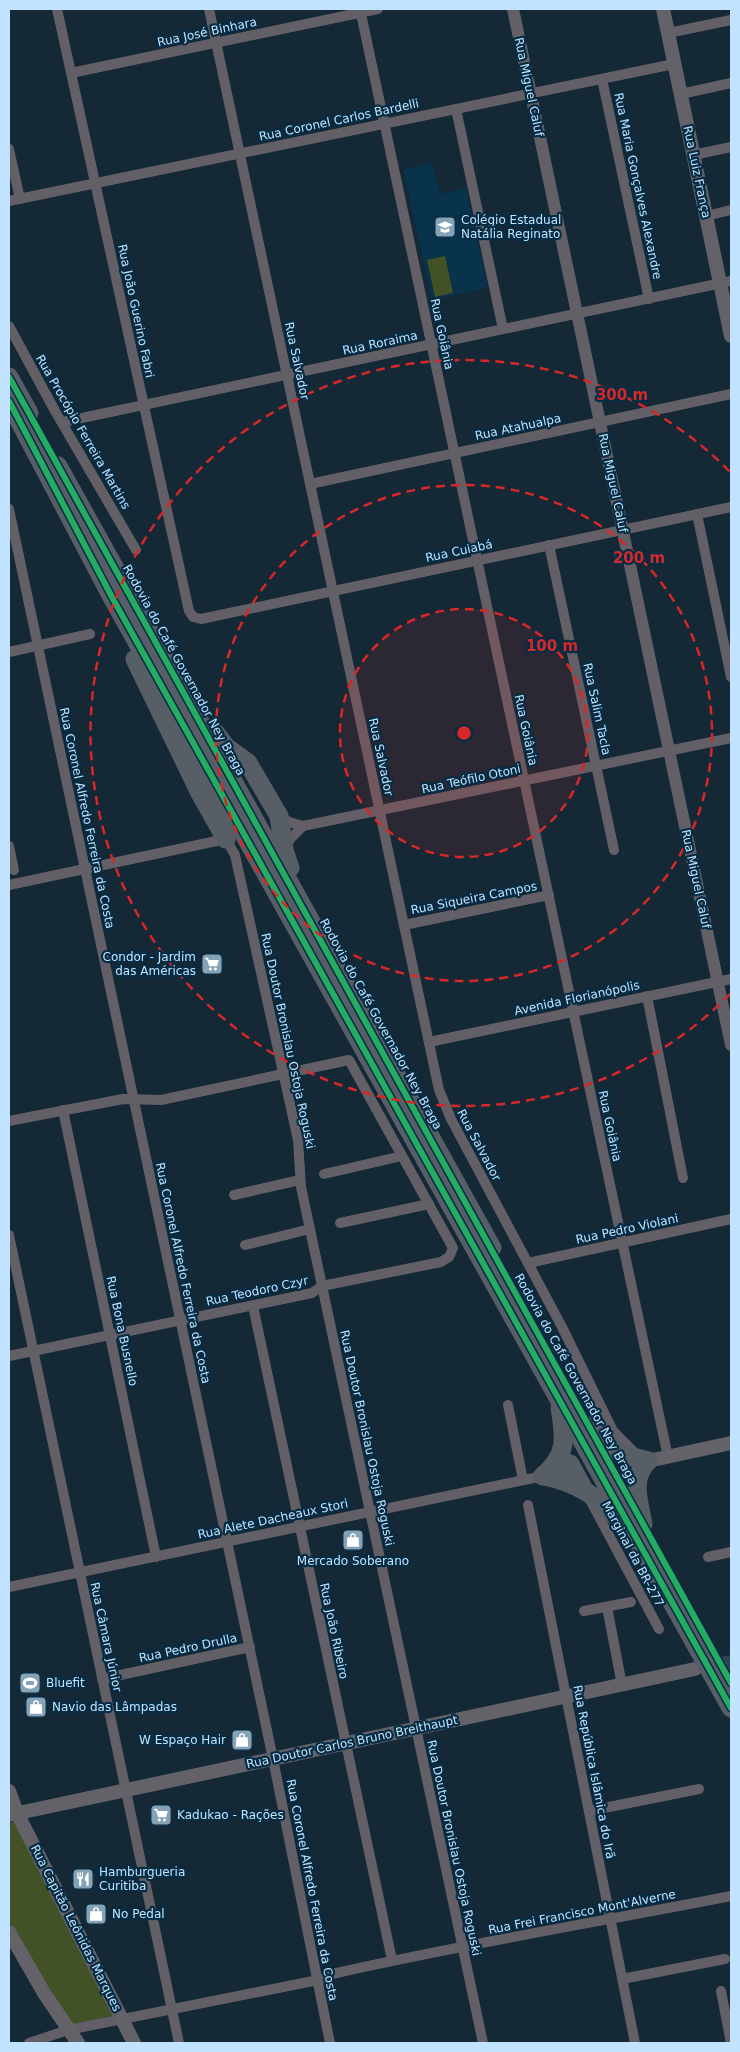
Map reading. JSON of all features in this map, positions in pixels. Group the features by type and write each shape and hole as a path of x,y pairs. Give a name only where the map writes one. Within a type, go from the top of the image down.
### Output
{"highway":[{"name":"Rodovia do Café Governador Ney Braga","path":"9,377 168,666 310,918 731,1683"},
{"name":"Rodovia do Café Governador Ney Braga","path":"9,401 113,599 557,1392 731,1708"},
{"path":"113,599 146,685 200,793 226,839"},
{"path":"168,666 188,688 222,742 248,763 279,816 284,850 310,918"},
{"path":"543,1476 558,1460 562,1452 564,1437 557,1392"},
{"path":"590,1426 621,1454 648,1461 639,1474 637,1482 643,1524"},
{"path":"558,1460 560,1469 567,1481"},
{"path":"558,1460 570,1464 584,1490"},
{"path":"543,1476 567,1481 584,1490 605,1505 641,1544"}],"main road":[{"name":"Rua Luiz França","path":"663,9 706,216 726,282 731,336"},
{"path":"648,1461 731,1443"},
{"name":"Rua Doutor Carlos Bruno Breithaupt","path":"13,1814 695,1669"},
{"name":"Rua Capitão Leônidas Marques","path":"9,1791 13,1814 134,2043"},
{"path":"9,1932 68,2030 78,2043"}],"street":[{"name":"Rua João Guerino Fabri","path":"56,9 188,604 193,617"},
{"name":"Rua Salvador","path":"209,9 429,1042 446,1109 577,1356 613,1431 625,1445 648,1461"},
{"name":"Rua José Binhara","path":"71,73 360,11 378,9"},
{"name":"Rua Miguel Caluf","path":"513,9 731,1046"},
{"name":"Rua Goiânia","path":"360,11 668,1457"},
{"path":"668,33 731,20"},
{"name":"Rua Coronel Carlos Bardelli","path":"9,202 674,64"},
{"name":"Rua Maria Gonçalves Alexandre","path":"602,79 649,299"},
{"path":"680,94 731,83"},
{"path":"456,109 503,329"},
{"path":"693,155 731,147"},
{"path":"9,149 20,199"},
{"path":"706,216 731,210"},
{"name":"Rua Roraima","path":"63,422 726,282"},
{"name":"Rua Procópio Ferreira Martins","path":"9,326 55,411 136,550"},
{"name":"Rua Atahualpa","path":"310,484 731,394"},
{"name":"Rua Cuiabá","path":"193,617 201,618 731,507"},
{"name":"Rua Coronel Alfredo Ferreira da Costa","path":"9,509 12,536 38,646 274,1759 330,2043"},
{"path":"697,514 731,677"},
{"name":"Rua Salim Tacla","path":"549,545 614,850"},
{"path":"9,652 90,634"},
{"name":"Rua Teófilo Otoni","path":"303,826 731,738"},
{"path":"279,816 288,822 303,826"},
{"path":"284,850 291,838 303,826"},
{"path":"9,885 226,839"},
{"name":"Rua Doutor Bronislau Ostoja Roguski","path":"226,839 237,860 284,1075 299,1147 300,1180 310,1229 483,2043"},
{"path":"9,846 14,870"},
{"name":"Rua Siqueira Campos","path":"404,925 549,895"},
{"name":"Avenida Florianópolis","path":"429,1042 731,979"},
{"path":"647,996 683,1178"},
{"path":"9,1121 123,1099 134,1101 161,1100 349,1060 429,1204 340,1223"},
{"name":"Rua Bona Busnello","path":"63,1110 156,1556"},
{"path":"324,1174 402,1156"},
{"path":"234,1194 300,1180"},
{"name":"Rua Teodoro Czyr","path":"9,1356 253,1306 312,1293 322,1286 441,1262 450,1257 452,1244 429,1204"},
{"name":"Rua Pedro Violani","path":"528,1263 731,1219"},
{"path":"245,1245 310,1229"},
{"name":"Rua Câmara Júnior","path":"9,1235 178,2043"},
{"name":"Rua João Ribeiro","path":"253,1306 392,1960"},
{"path":"508,1405 522,1480"},
{"name":"Rua Alete Dacheaux Stori","path":"9,1587 543,1476"},
{"name":"Marginal da BR-277","path":"584,1490 659,1629"},
{"name":"Rua República Islâmica do Irã","path":"528,1505 635,2043"},
{"path":"708,1557 731,1552"},
{"path":"584,1611 631,1602"},
{"path":"607,1607 622,1685"},
{"name":"Rua Pedro Drulla","path":"102,1679 250,1648"},
{"path":"589,1811 699,1789"},
{"name":"Rua Frei Francisco Mont'Alverne","path":"28,2043 68,2030 318,1980 332,1974 392,1960 731,1896"},
{"path":"622,1979 725,1959"},
{"path":"721,1991 728,2007 731,2043"}],"shaded area":[{"name":"Colégio Estadual Natália Reginato","path":"432,162 440,194 466,188 488,288 432,300 403,169"}],"green space":[{"path":"445,256 453,293 435,297 427,260"},
{"path":"14,1822 115,2015 72,2025 13,1930 9,1920 9,1823"}],"tunnel":[{"path":"700,1668 731,1662"}],"cycle path":[{"path":"9,377 731,1683"},
{"path":"9,401 113,599 731,1708"}],"place":[{"name":"Colégio Estadual Natália Reginato","path":"445,227"},
{"name":"Condor - Jardim das Américas","path":"212,964"},
{"name":"Mercado Soberano","path":"353,1540"},
{"name":"Bluefit","path":"30,1683"},
{"name":"Navio das Lâmpadas","path":"36,1707"},
{"name":"W Espaço Hair","path":"242,1740"},
{"name":"Kadukao - Rações","path":"161,1815"},
{"name":"Hamburgueria Curitiba","path":"83,1879"},
{"name":"No Pedal","path":"96,1914"}]}
